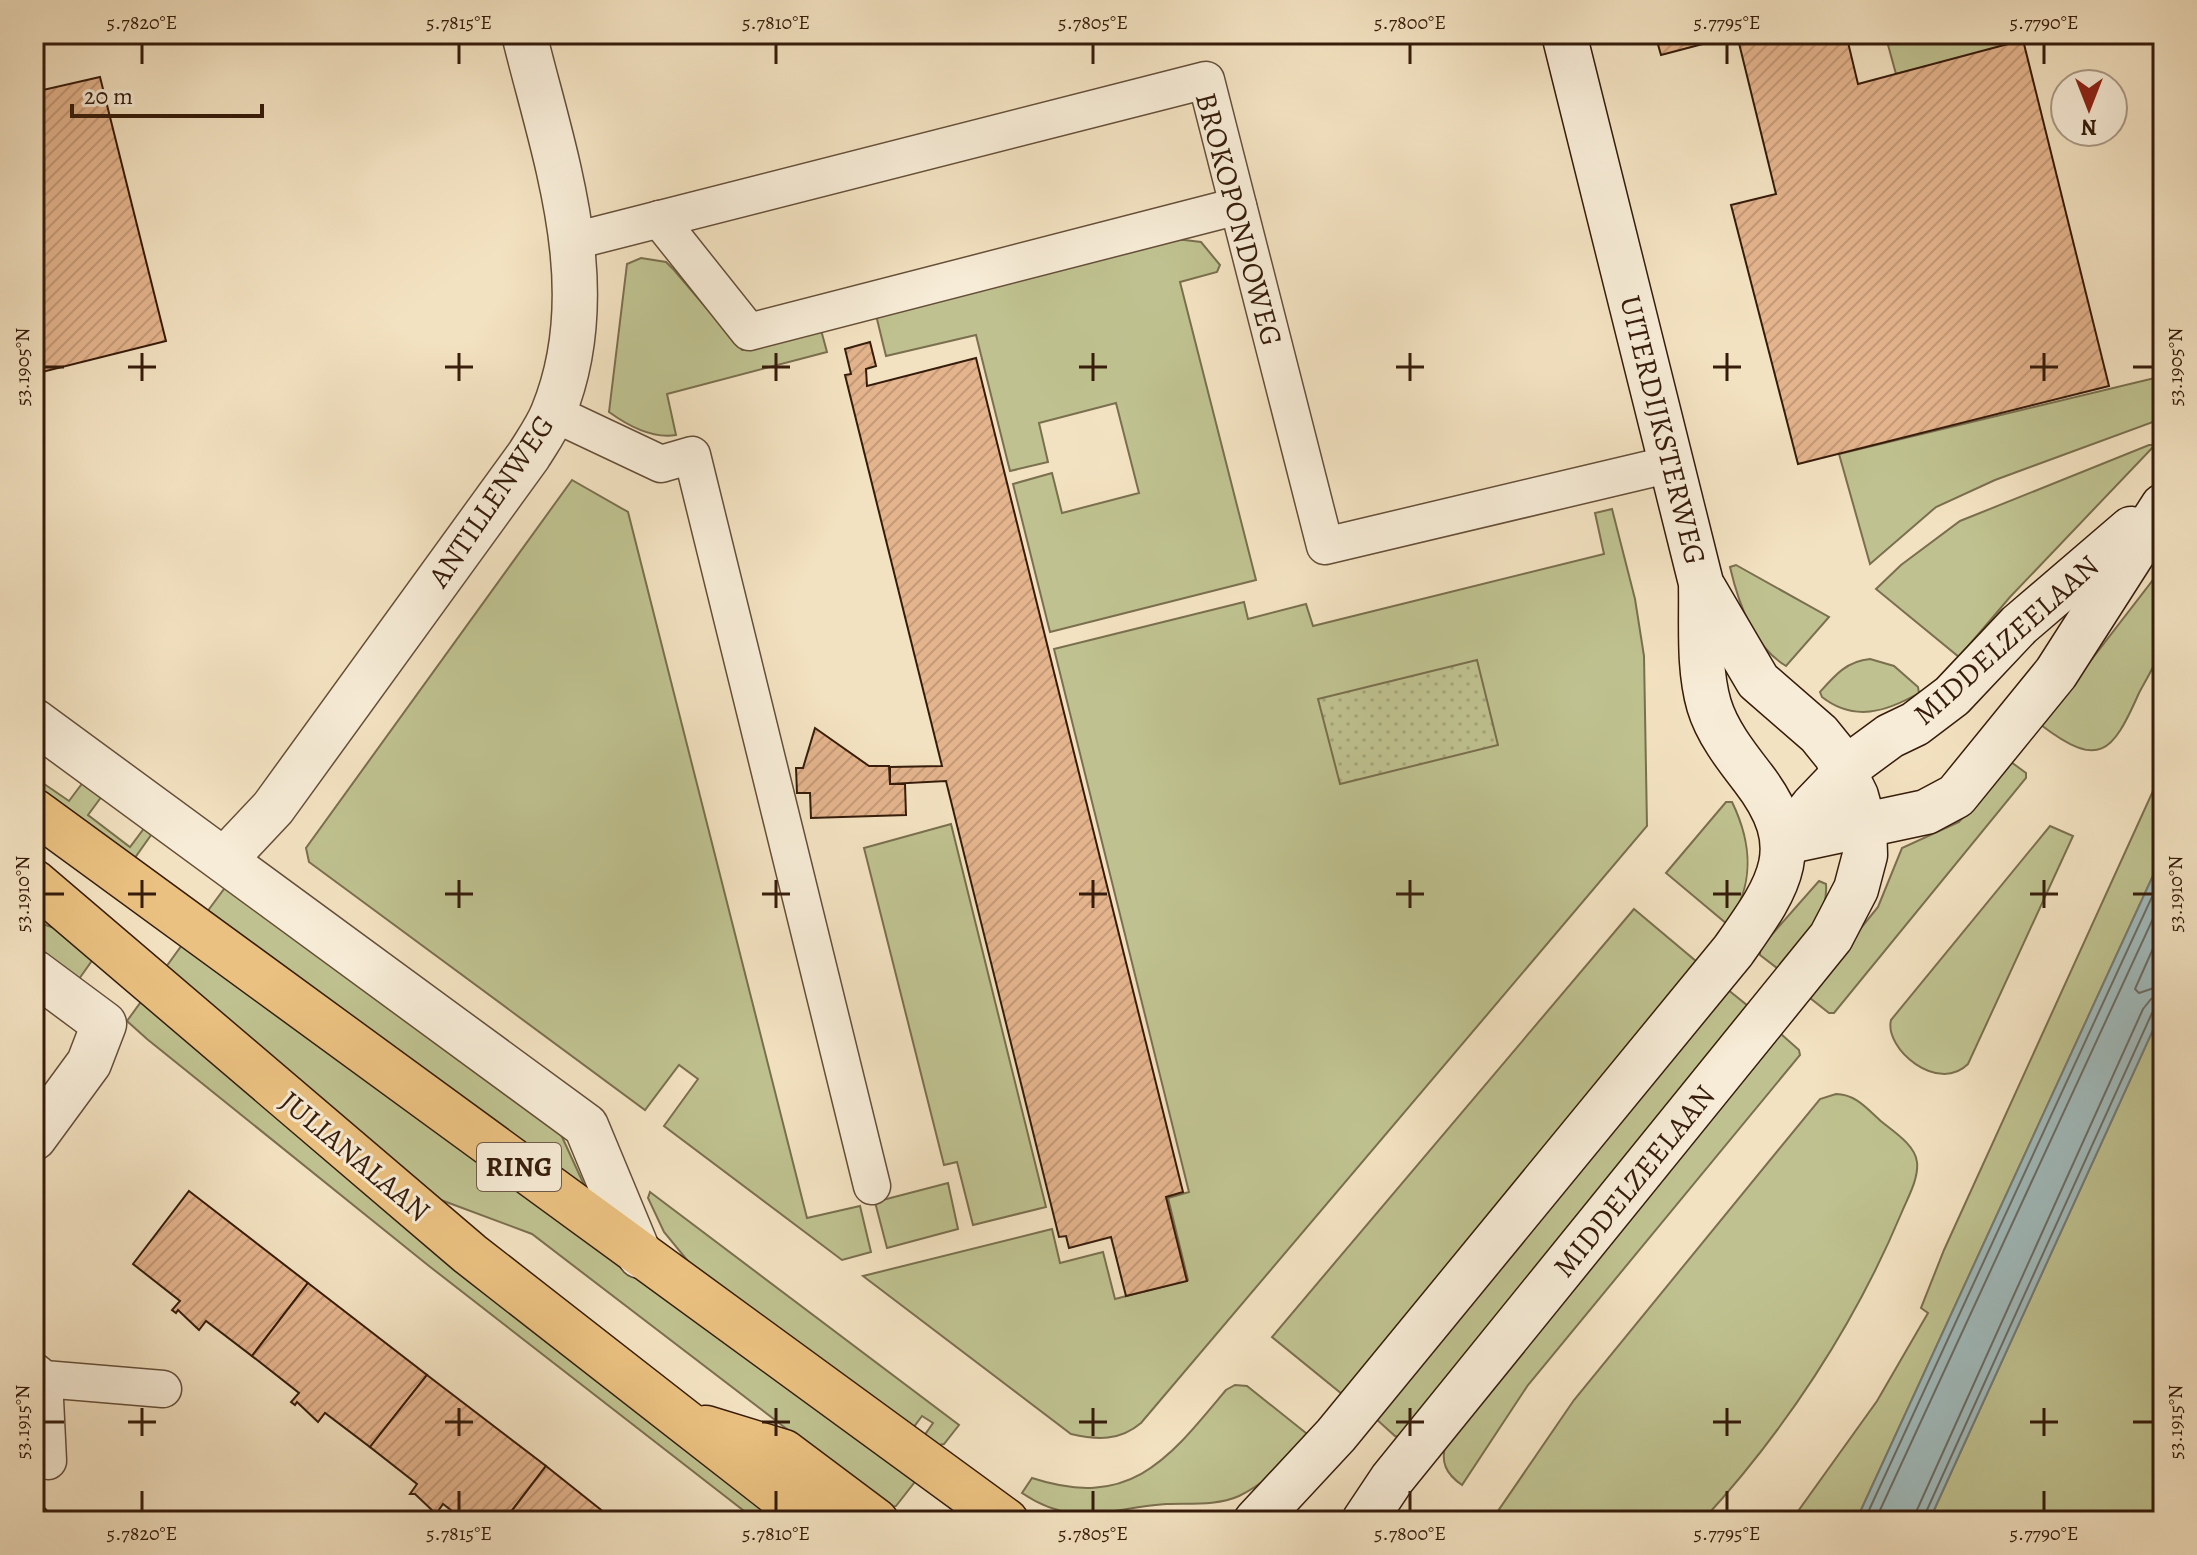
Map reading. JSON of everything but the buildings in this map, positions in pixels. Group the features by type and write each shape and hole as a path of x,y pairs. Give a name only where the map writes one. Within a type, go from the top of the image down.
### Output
{"main road":[{"name":"RING","path":"34,811 1006,1521"},
{"name":"JULIANALAAN","path":"35,883 470,1254 812,1521"},
{"name":"JULIANALAAN","path":"681,1420 784,1452 876,1521"}],"street":[{"name":"ANTILLENWEG","path":"224,860 291,783 529,455 553,413 572,334 576,289 574,241 524,34"},
{"name":"UITERDIJKSTERWEG","path":"1564,34 1701,583 1702,654 1709,704 1723,735 1781,828"},
{"name":"MIDDELZEELAAN","path":"1781,828 1890,736 1915,724 1952,696 2019,625 2163,504"},
{"name":"MIDDELZEELAAN","path":"1781,828 1864,825 1926,812 1956,796 2056,673 2163,504"},
{"name":"MIDDELZEELAAN","path":"1364,1521 1392,1479 1831,937 1856,889 1865,855 1864,825 1846,772 1819,734 1758,681 1701,583"},
{"path":"34,721 586,1126 640,1256"},
{"path":"1256,1521 1336,1435 1733,951 1773,894 1782,868 1781,828"},
{"path":"34,972 104,1024 89,1063 34,1138"}],"lane":[{"name":"BROKOPONDOWEG","path":"574,241 1206,80 1325,546 1671,464"},
{"path":"659,219 749,332 1238,206"},
{"path":"553,413 661,464 692,455 872,1186"},
{"path":"48,1461 39,1375 163,1389"}],"green space":[{"path":"1885,34 2055,34 1896,74"},
{"path":"1176,239 1201,242 1220,265 1217,272 1180,282 1256,580 1050,632 1013,484 1052,473 1062,513 1139,493 1116,403 1039,423 1048,462 1010,471 976,335 886,356 876,315"},
{"path":"641,258 666,262 742,350 821,330 827,352 667,394 676,435 658,435 632,426 609,412 627,264"},
{"path":"2163,376 2163,408 2153,422 1995,480 1936,507 1870,564 1839,454"},
{"path":"2155,445 2010,597 1959,657 1876,589 1901,565 1960,521"},
{"path":"572,480 628,512 807,1218 860,1206 871,1252 842,1260 664,1126 698,1079 679,1065 645,1110 309,862 306,848"},
{"path":"1612,509 1635,599 1644,656 1647,826 1141,1423 1125,1433 1108,1438 1071,1434 863,1276 1052,1229 1060,1263 1103,1252 1115,1299 1188,1280 1168,1198 1189,1192 1054,649 1244,602 1248,619 1306,604 1313,626 1604,554 1595,513"},
{"path":"1736,565 1829,617 1786,666 1765,647 1749,622 1730,567"},
{"path":"2163,567 2163,642 2156,662 2120,730 2102,748 2090,750 2061,739 2041,725"},
{"path":"1870,659 1894,666 1918,687 1919,693 1870,712 1846,710 1822,697 1820,692 1842,670"},
{"path":"1477,660 1498,745 1340,784 1318,699"},
{"path":"2011,762 2026,773 2026,778 1834,1013 1829,1013 1810,998 1810,991 1878,907 1902,848 1959,822"},
{"path":"2163,769 2163,854 1856,1521 1791,1521 1877,1401 1928,1313 1921,1308 1944,1250"},
{"path":"34,777 69,801 87,777 105,792 88,815 130,847 148,823 156,828 134,859 34,786"},
{"path":"1726,802 1732,802 1739,817 1748,864 1742,895 1727,924 1666,873"},
{"path":"951,824 1046,1207 973,1225 957,1162 944,1165 864,848"},
{"path":"2050,826 2073,836 1968,1064 1956,1072 1942,1074 1929,1071 1904,1055 1891,1031 1891,1020"},
{"path":"1819,881 1826,884 1826,896 1818,919 1780,969 1777,968 1760,955 1760,948"},
{"path":"227,885 557,1126 586,1189 207,912"},
{"path":"1634,909 1697,962 1342,1394 1272,1337"},
{"path":"34,921 63,931 96,955 79,979 34,951"},
{"path":"182,945 915,1480 914,1483 896,1506 890,1508 532,1234 441,1200 166,967"},
{"path":"1727,989 1748,1006 1398,1437 1395,1436 1375,1418"},
{"path":"143,999 782,1521 757,1521 429,1266 147,1039 127,1021"},
{"path":"2163,1008 2163,1521 1929,1521"},
{"path":"1781,1034 1799,1050 1800,1055 1528,1385 1462,1485 1446,1467 1446,1443"},
{"path":"1836,1094 1856,1100 1903,1139 1915,1156 1916,1175 1862,1297 1815,1376 1761,1451 1702,1521 1501,1521 1498,1511 1574,1400 1820,1099"},
{"path":"948,1183 958,1229 887,1248 875,1202"},
{"path":"650,1192 959,1425 944,1444 939,1445 924,1436 933,1423 922,1416 913,1428 696,1271 664,1232 648,1198"},
{"path":"1235,1385 1247,1386 1311,1437 1269,1477 1239,1496 1213,1503 1166,1504 1092,1514 1059,1510 1022,1493 1032,1478 1066,1486 1096,1488 1121,1483 1144,1472 1185,1438 1226,1390"}],"water":[{"path":"2163,854 2163,1008 1929,1521 1856,1521"}]}
